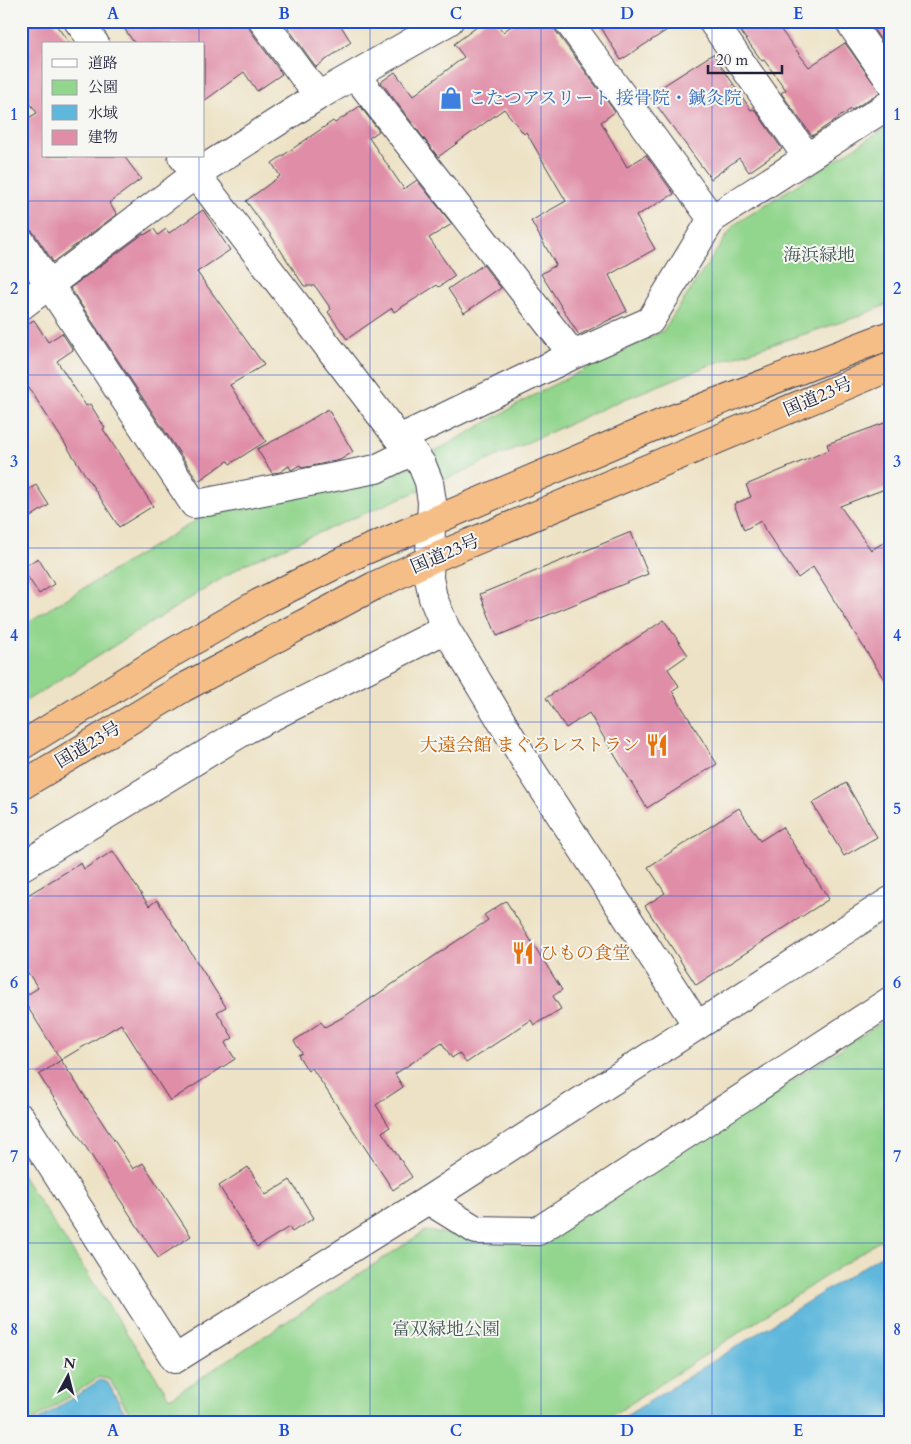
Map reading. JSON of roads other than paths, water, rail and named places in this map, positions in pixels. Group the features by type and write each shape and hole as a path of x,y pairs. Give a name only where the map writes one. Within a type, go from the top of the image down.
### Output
{"highway":[{"name":"国道23号","path":"21,746 170,654 259,603 359,553 660,424 890,335"},
{"name":"国道23号","path":"21,786 183,688 357,595 429,560 890,367"}],"street":[{"path":"78,21 94,42"},
{"path":"263,21 318,96"},
{"path":"205,156 356,76 449,21"},
{"path":"568,21 712,219"},
{"path":"712,21 807,157"},
{"path":"849,21 890,81"},
{"path":"356,76 573,355"},
{"path":"21,242 194,504 207,502 376,469 406,445 573,355 650,321 712,219 890,104"},
{"path":"21,306 50,284 189,165 202,158"},
{"path":"189,165 422,465 429,482 432,502 429,578 433,598 446,629 470,672 526,762 697,1025"},
{"path":"21,866 247,729 446,629"},
{"path":"21,1118 175,1359 428,1200 890,901"},
{"path":"428,1200 476,1230 538,1231 890,1001"}],"water":[{"path":"890,1250 890,1423 615,1423"},
{"path":"100,1380 108,1383 131,1423 34,1423"}],"place":[{"name":"こたつアスリート 接骨院・鍼灸院","path":"451,98"},
{"name":"大遠会館 まぐろレストラン","path":"657,745"},
{"name":"ひもの食堂","path":"523,953"}],"park label":[{"name":"海浜緑地","path":"819,255"},
{"name":"富双緑地公園","path":"446,1329"}]}
